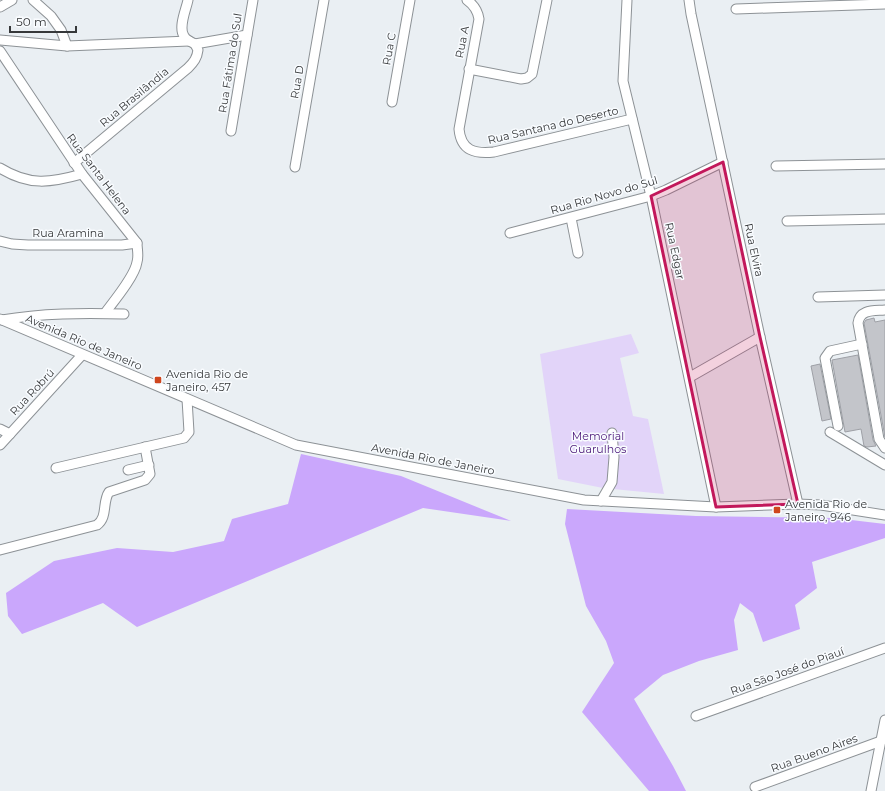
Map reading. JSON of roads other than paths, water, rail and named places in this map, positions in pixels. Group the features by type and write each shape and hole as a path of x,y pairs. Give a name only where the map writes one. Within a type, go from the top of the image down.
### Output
{"street":[{"path":"0,7 12,0"},
{"path":"33,0 50,16 61,30 67,46"},
{"path":"188,0 182,25 182,32 184,37 192,43"},
{"name":"Rua Fátima do Sul","path":"231,131 253,0"},
{"name":"Rua D","path":"295,167 324,0"},
{"name":"Rua C","path":"392,102 410,0"},
{"name":"Rua A","path":"467,0 476,9 479,20 469,69"},
{"path":"469,69 521,79 527,78 532,74 547,0"},
{"name":"Rua Edgar","path":"627,0 623,80 651,196 716,506"},
{"name":"Rua Elvira","path":"689,0 760,337 798,504"},
{"path":"736,9 885,4 885,0"},
{"path":"0,40 67,46 192,43 246,35"},
{"name":"Rua Brasilândia","path":"74,163 194,63 198,50 192,43"},
{"name":"Rua Santa Helena","path":"0,51 74,163 137,243"},
{"name":"Rua Santana do Deserto","path":"469,69 459,129 462,142 475,152 494,152 632,119"},
{"name":"Rua Rio Novo do Sul","path":"510,233 651,196 723,162"},
{"path":"776,166 885,164"},
{"path":"0,168 25,180 47,182 58,181 82,174"},
{"path":"571,218 578,253"},
{"path":"787,221 885,218"},
{"name":"Rua Aramina","path":"0,241 12,244 28,245 122,245 137,243"},
{"path":"105,313 133,272 137,263 137,243"},
{"path":"818,297 885,295"},
{"path":"830,432 882,462 884,448 880,439 858,323 861,314 865,312 885,310"},
{"path":"0,320 55,314 124,314"},
{"name":"Avenida Rio de Janeiro","path":"0,320 296,445 576,498 601,501 716,506 798,504 821,505 885,515"},
{"path":"690,377 760,337"},
{"path":"838,426 825,358 830,351 862,344"},
{"name":"Rua Robrú","path":"0,445 82,355"},
{"path":"56,468 184,438 188,435 189,420 187,399"},
{"path":"0,429 10,434"},
{"path":"601,501 612,482 614,457 612,433"},
{"path":"0,550 98,525 103,519 106,498 109,492 145,480 150,474 145,447"},
{"path":"128,470 149,464"},
{"name":"Rua São José do Piauí","path":"696,716 885,648"},
{"path":"871,791 885,720"},
{"name":"Rua Bueno Aires","path":"755,787 881,741"}],"place":[{"name":"Avenida Rio de Janeiro, 457","path":"158,380"},
{"name":"Avenida Rio de Janeiro, 946","path":"777,510"}],"park label":[{"name":"Memorial Guarulhos","path":"598,442"}]}
